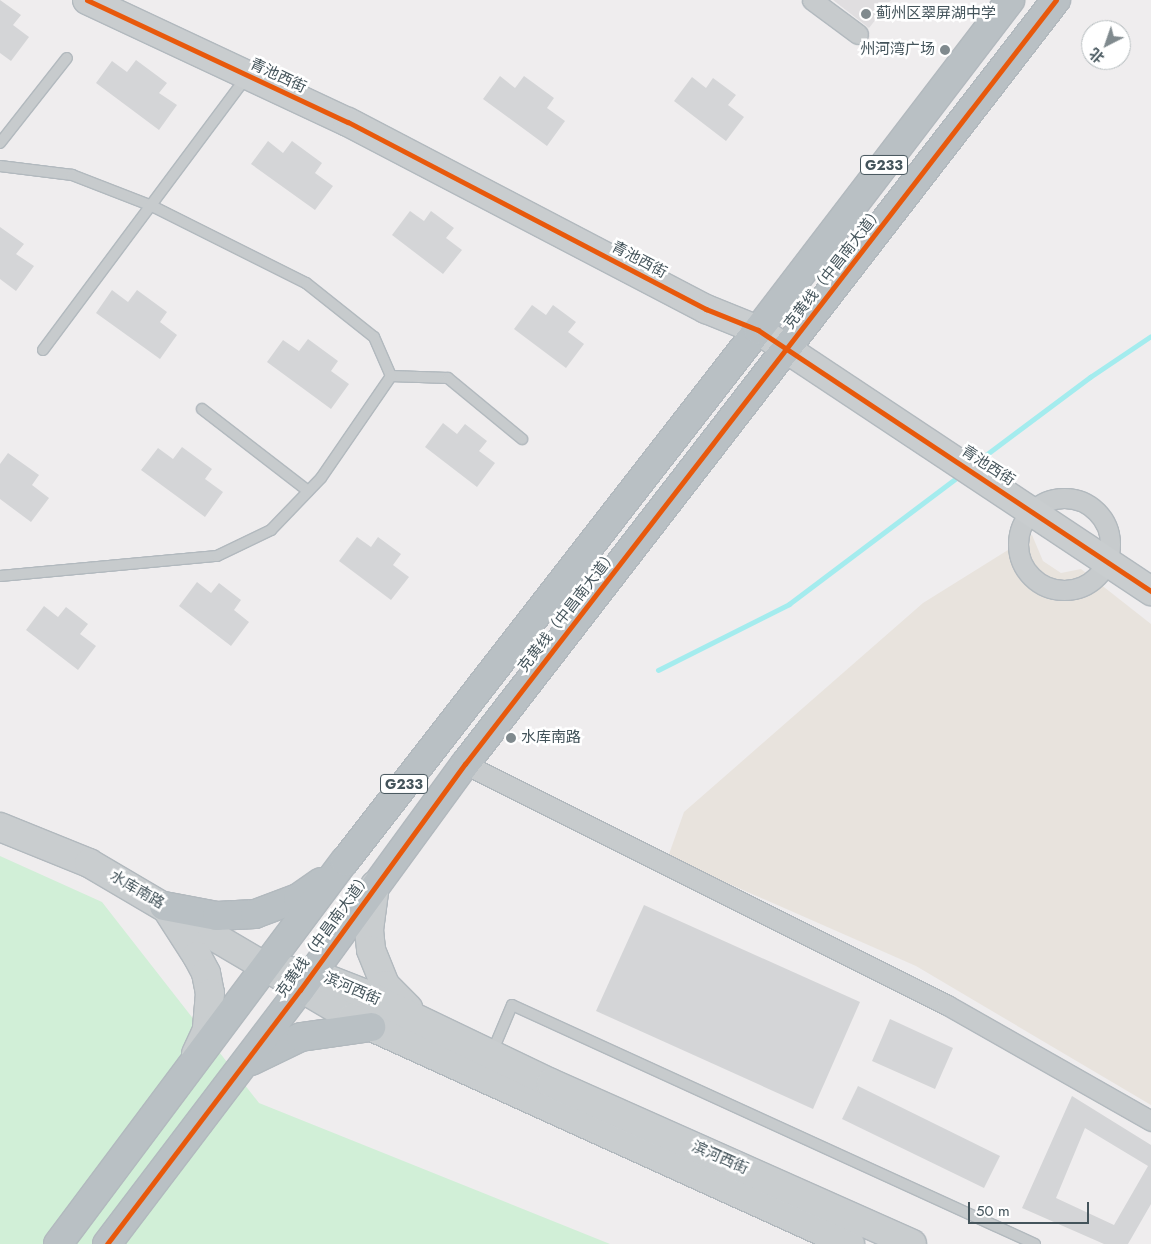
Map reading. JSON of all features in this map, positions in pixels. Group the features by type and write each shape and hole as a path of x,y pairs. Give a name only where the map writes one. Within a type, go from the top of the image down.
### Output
{"highway":[{"name":"克黄线（中昌南大道）","path":"58,1244 267,968 345,861 754,335 1010,0"},
{"name":"克黄线（中昌南大道）","path":"107,1244 306,981 465,764 1056,0"},
{"path":"164,906 217,916 255,914 298,898 345,861"},
{"path":"240,1067 301,1037 371,1027"}],"main road":[{"name":"青池西街","path":"87,0 348,122 754,335 1103,566 1151,607"},
{"name":"青池西街","path":"1103,566 1151,591"},
{"name":"水库南路","path":"0,827 89,863 267,968"},
{"path":"375,885 370,930 376,968 397,998 426,1023"},
{"path":"164,906 206,973 210,993 207,1030 183,1079"},
{"name":"滨河西街","path":"267,968 306,981 363,992 491,1055 912,1244"},
{"name":"滨河西街","path":"306,981 371,1027 850,1244"}],"street":[{"path":"812,0 858,34"},
{"path":"1066,498 1081,501 1094,510 1104,522 1109,536 1103,566 1082,586 1068,590 1039,583 1021,560 1018,546 1029,516 1051,500 1066,498"},
{"path":"465,764 947,1005 1151,1121"}],"lane":[{"path":"0,143 67,58"},
{"path":"44,350 248,75"},
{"path":"0,162 0,166 72,175 152,206 306,283 374,337 391,376"},
{"path":"391,376 448,378 522,438"},
{"path":"0,576 160,564 216,556 271,530 321,478 391,376"},
{"path":"202,409 308,491"},
{"path":"491,1055 512,1005 1035,1244"}],"shaded area":[{"name":"蓟州区翠屏湖中学","path":"833,0 891,0 869,28"},
{"path":"1032,535 1043,561 1061,573 1081,569 1151,624 1151,1105 916,966 668,857 684,812 923,603"}],"green space":[{"path":"0,856 102,902 259,1103 610,1244 0,1244"}],"building":[{"path":"0,0 21,15 13,25 29,37 11,61 0,53"},
{"path":"136,60 167,83 159,93 177,105 159,130 96,83 112,61 127,72"},
{"path":"500,76 515,88 524,76 554,98 547,108 565,121 547,146 483,99"},
{"path":"692,77 706,88 713,78 736,95 728,105 744,117 726,141 674,101"},
{"path":"268,141 283,153 292,141 322,163 315,173 333,186 315,210 251,164"},
{"path":"410,211 424,221 431,211 454,228 446,238 462,250 443,274 392,235"},
{"path":"0,227 24,244 16,254 34,266 16,291 0,279"},
{"path":"112,290 128,302 137,290 167,312 160,322 177,335 160,359 96,313"},
{"path":"532,305 546,315 553,305 576,322 568,332 584,344 566,368 514,329"},
{"path":"308,339 338,361 331,371 349,384 331,409 267,362 283,340 299,351"},
{"path":"443,423 457,434 465,424 487,441 479,451 495,463 477,487 425,447"},
{"path":"182,447 212,469 205,479 223,492 205,517 141,470 158,448 173,459"},
{"path":"8,453 39,475 32,485 49,498 31,522 0,499 0,464"},
{"path":"357,537 371,547 378,537 401,554 393,565 409,577 391,600 339,561"},
{"path":"197,582 211,593 219,583 241,600 234,610 249,622 231,646 179,606"},
{"path":"44,606 58,617 66,607 88,624 80,634 96,646 78,670 26,630"},
{"path":"644,905 860,1002 813,1109 596,1011"},
{"path":"890,1019 953,1048 935,1089 872,1061"},
{"path":"858,1086 1000,1156 984,1188 842,1119"},
{"path":"1072,1096 1151,1145 1151,1204 1128,1244 1104,1244 1022,1208","holes":["1085,1128 1148,1166 1114,1225 1056,1198"]}],"waterway":[{"path":"975,463 1090,377 1151,336"},
{"path":"658,670 789,604 960,475"}],"cycle path":[{"path":"87,0 348,122 706,309 758,330 1151,591"},
{"path":"107,1244 300,990 465,764 1056,0"}],"place":[{"name":"蓟州区翠屏湖中学","path":"866,14"},
{"name":"州河湾广场","path":"945,50"},
{"name":"水库南路","path":"511,738"}]}
